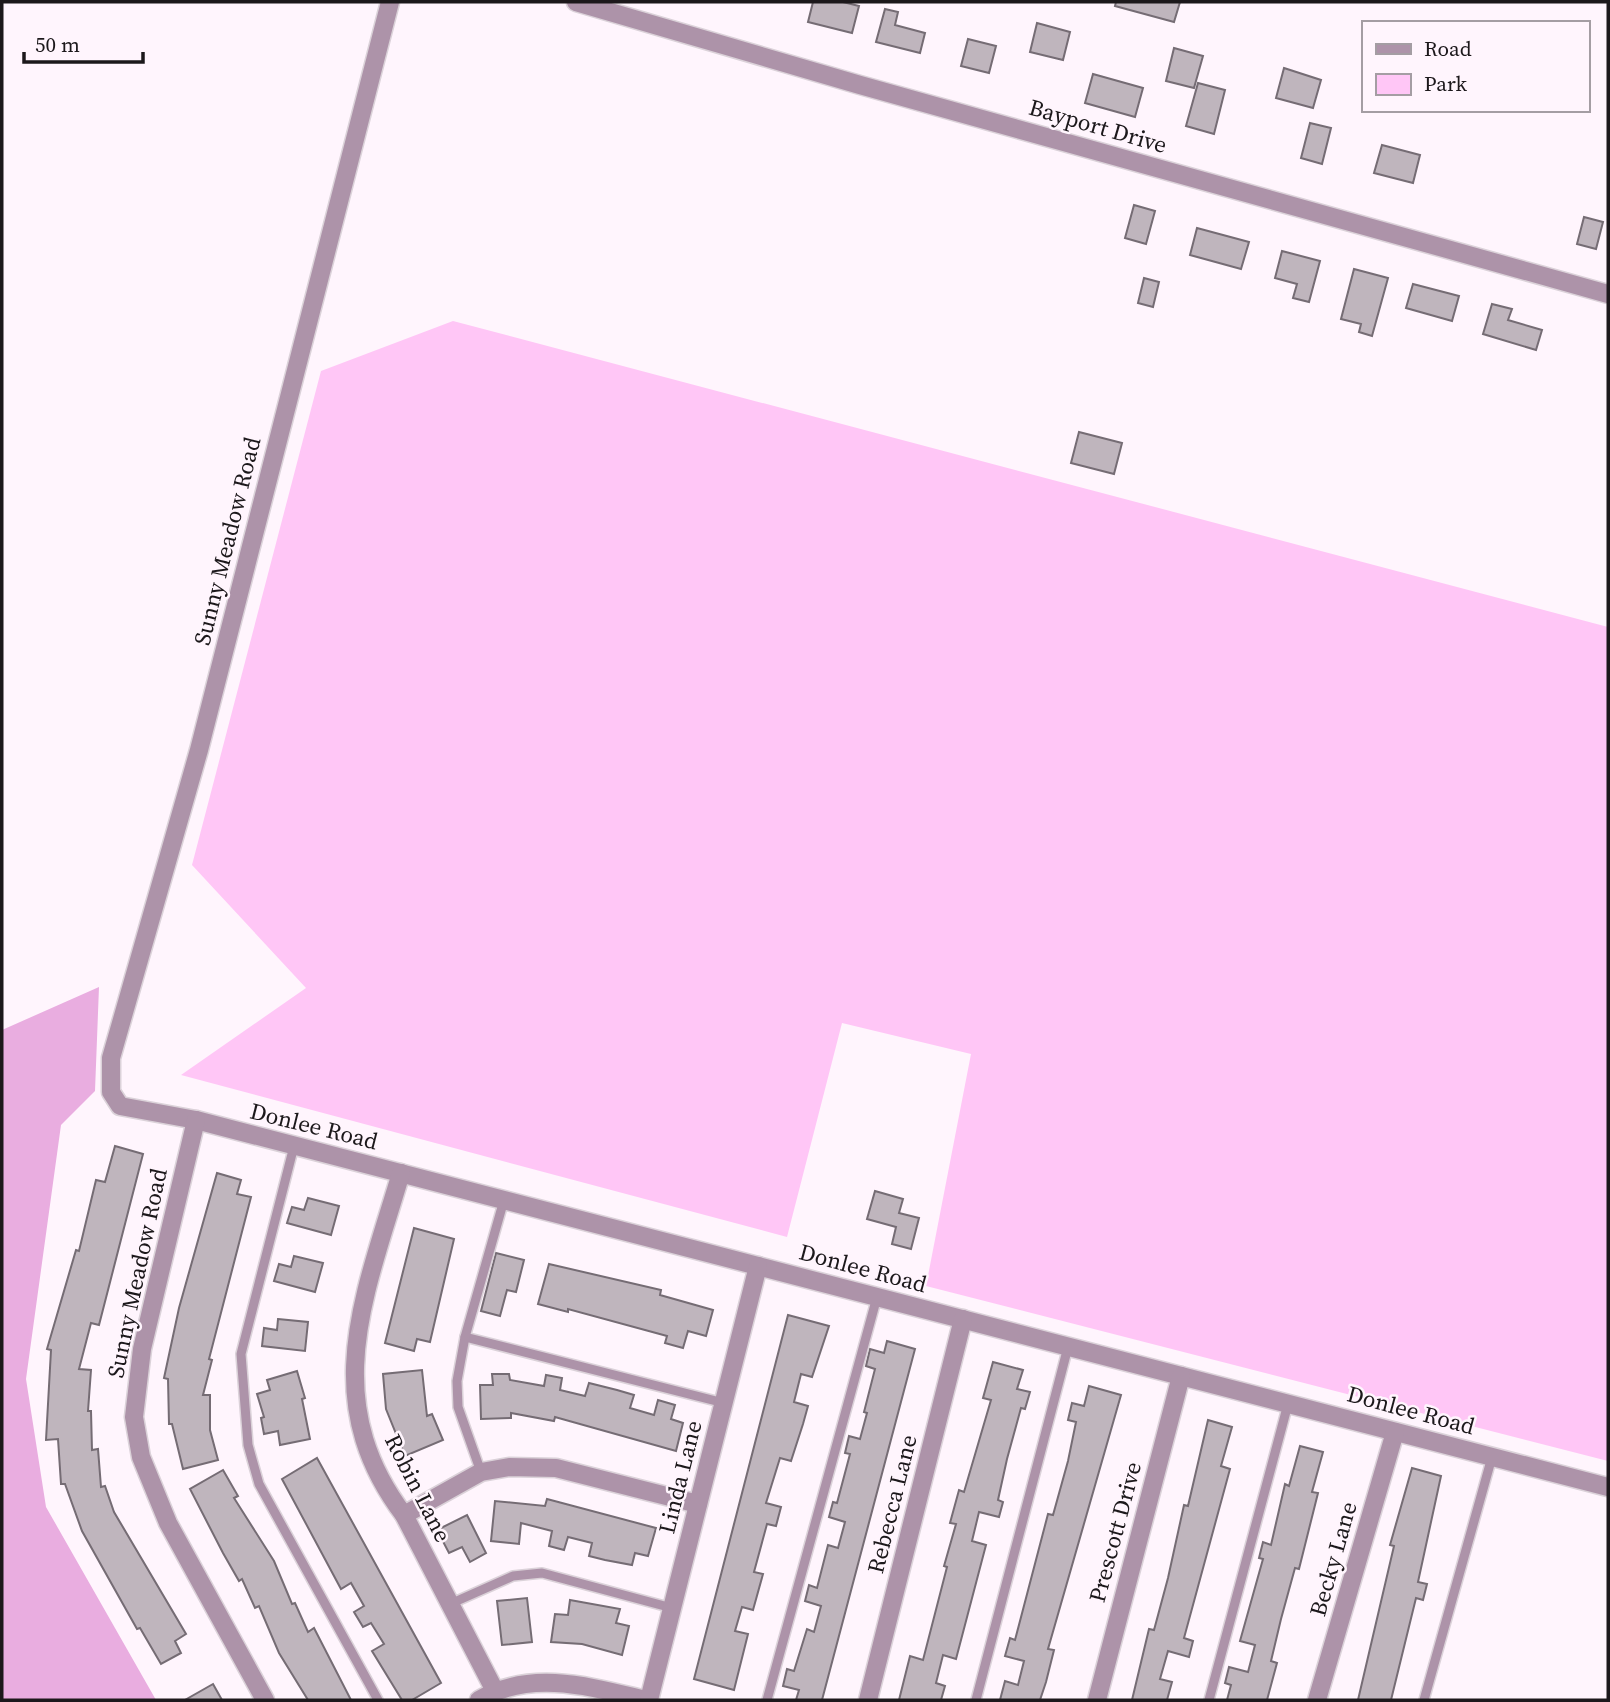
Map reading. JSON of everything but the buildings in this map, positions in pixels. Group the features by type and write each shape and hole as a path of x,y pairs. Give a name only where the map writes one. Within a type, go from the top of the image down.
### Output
{"street":[{"name":"Sunny Meadow Road","path":"111,1092 111,1058 199,750 390,2"},
{"name":"Bayport Drive","path":"576,2 860,85 1608,294"},
{"name":"Donlee Road","path":"111,1092 120,1106 196,1120 1608,1487"},
{"name":"Sunny Meadow Road","path":"196,1120 142,1349 134,1417 141,1457 168,1523 265,1700"},
{"name":"Robin Lane","path":"401,1173 362,1307 354,1378 356,1411 365,1441 388,1493 404,1515 450,1604 487,1696"},
{"name":"Linda Lane","path":"648,1700 758,1266"},
{"name":"Rebecca Lane","path":"867,1700 963,1319"},
{"name":"Prescott Drive","path":"1097,1700 1181,1376"},
{"name":"Becky Lane","path":"1317,1700 1395,1432"},
{"path":"404,1515 481,1472 509,1467 556,1468 698,1504"},
{"path":"487,1696 527,1685 567,1682 648,1700"}],"lane":[{"path":"294,1146 240,1354 248,1445 259,1484 378,1700"},
{"path":"481,1472 458,1407 457,1381 466,1337 504,1200"},
{"path":"767,1700 877,1297"},
{"path":"466,1337 724,1403"},
{"path":"976,1700 1068,1347"},
{"path":"1209,1700 1288,1404"},
{"path":"1424,1700 1492,1457"},
{"path":"450,1604 513,1576 542,1573 672,1608"}],"green space":[{"path":"453,321 1608,627 1608,1461 926,1286 971,1054 842,1023 787,1237 181,1075 306,988 192,865 321,371"}],"shaded area":[{"path":"99,987 95,1091 61,1125 26,1379 46,1507 156,1700 2,1700 2,1030"}]}
